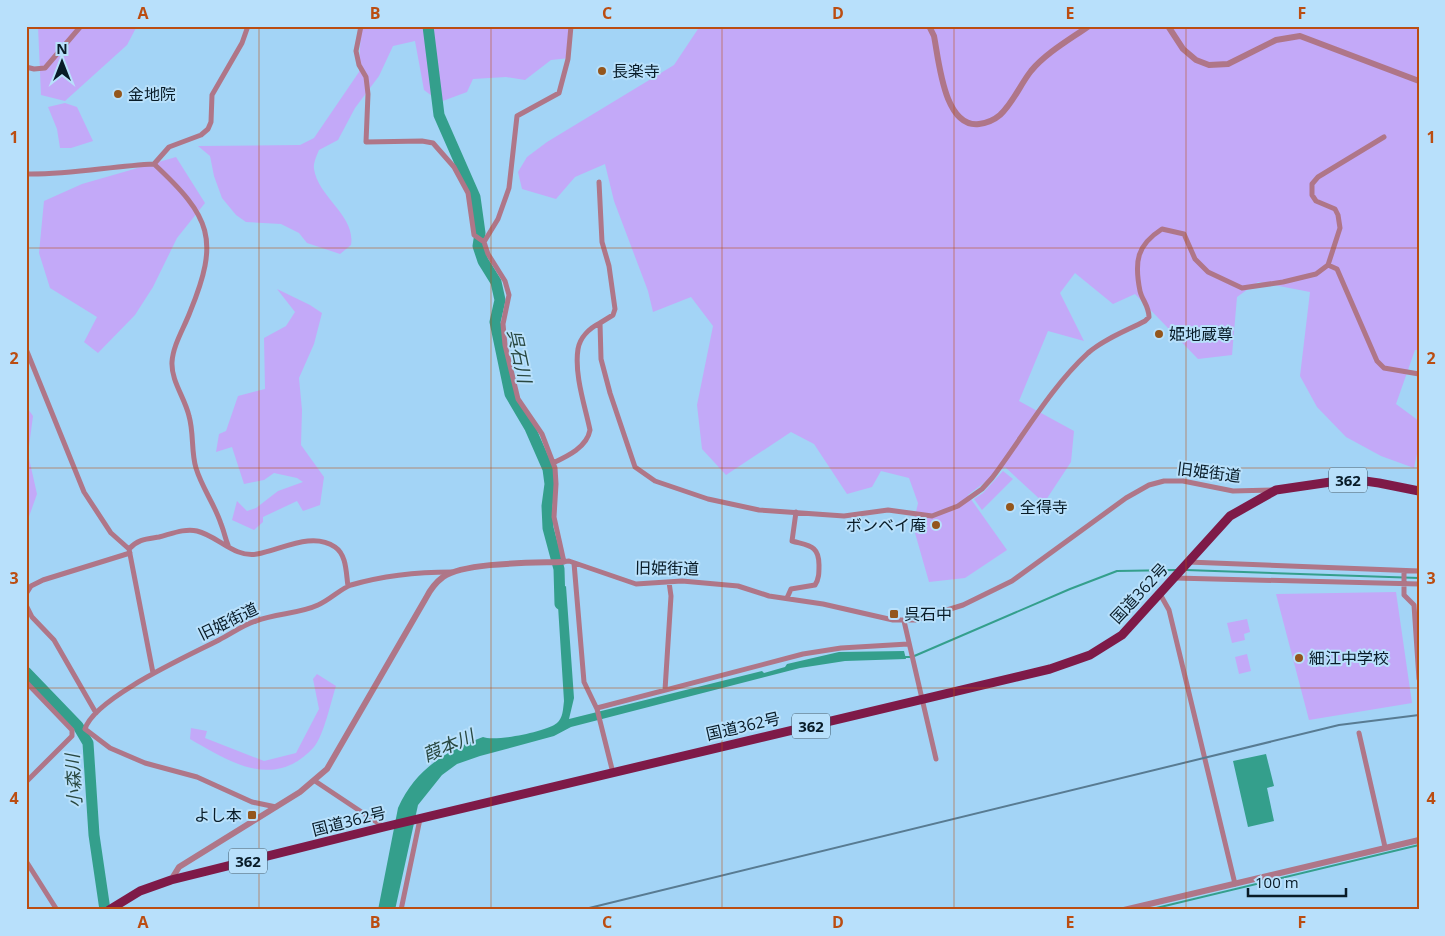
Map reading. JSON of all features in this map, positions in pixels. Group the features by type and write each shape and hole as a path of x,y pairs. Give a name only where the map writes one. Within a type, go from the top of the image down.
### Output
{"highway":[{"name":"国道362号","path":"111,909 140,892 170,880 387,826 1050,669 1090,654 1122,635 1230,516 1276,490 1351,479 1379,482 1419,492"}],"street":[{"path":"26,67 34,69 46,68 81,26"},
{"path":"26,174 78,173 131,165 154,164 169,147 202,135 208,129 211,122 212,95 242,43 248,26"},
{"path":"362,26 356,51 359,65 366,77 368,94 366,142 422,141 433,143 454,167 468,193 474,235 483,242 488,254 505,281 509,295 503,324 505,345 518,399 542,434 553,462 556,484 554,517 563,562"},
{"path":"483,242 498,219 509,188 517,116 559,93 568,59 571,26"},
{"path":"929,26 934,36 950,107 961,120 974,124 989,123 1001,114 1032,70 1061,45 1089,26"},
{"path":"1168,26 1183,49 1196,60 1209,65 1228,64 1276,40 1300,36 1419,81"},
{"path":"600,323 599,337 603,367 635,467 655,481 701,498 736,507 844,516 888,510 932,516 958,506 982,489 1065,378 1088,353 1149,317 1149,310 1140,292 1140,249 1147,238 1162,229 1184,234 1195,259 1208,272 1242,288 1283,282 1316,274 1328,265 1340,228 1335,209 1316,201 1312,196 1312,184 1318,177 1384,137"},
{"path":"154,164 199,214 208,240 208,256 203,281 176,345 172,362 174,377 189,414 193,430 196,469 222,524 228,545"},
{"path":"553,462 576,450 588,438 590,430 579,373 578,348 587,332 613,315 615,309 609,266 602,242 599,182"},
{"path":"1328,265 1336,270 1352,300 1377,361 1384,368 1419,374"},
{"path":"26,348 84,492 111,534 129,551 153,674"},
{"name":"旧姫街道","path":"85,729 96,713 112,700 153,674 255,621 316,606 331,599 348,586 370,580 452,572 463,569 563,562 574,563 636,584 702,582 738,586 787,598 904,621 921,619 962,605 1012,581 1126,498 1149,485 1164,481 1183,481 1233,491 1276,490"},
{"path":"787,598 791,589 815,585 819,579 819,554 814,548 792,541 796,512"},
{"path":"26,594 31,586 43,580 129,551 140,540 185,531 204,533 228,545 235,551 248,555 297,543 328,544 342,553 348,586"},
{"path":"1188,562 1419,571"},
{"path":"574,563 584,682 597,709 613,772"},
{"path":"1404,571 1404,595 1414,605 1419,680"},
{"path":"170,880 179,867 315,781 338,754 434,585 452,572"},
{"path":"1174,578 1419,584"},
{"path":"665,690 671,596 670,582"},
{"path":"1160,594 1169,610 1235,884"},
{"path":"26,605 32,617 54,640 96,713"},
{"path":"904,621 908,645 936,759"},
{"path":"597,709 803,654 841,648 908,645"},
{"path":"26,682 72,730 72,736 26,782"},
{"path":"72,730 85,729 110,748 145,763 197,777 252,802 276,807"},
{"path":"1359,733 1386,848"},
{"path":"315,781 387,826"},
{"path":"401,910 419,819"},
{"path":"1124,910 1419,840"},
{"path":"26,861 57,910"}],"shaded area":[{"path":"38,26 137,26 127,45 65,101 41,95"},
{"path":"361,26 571,26 570,58 551,60 525,80 506,77 473,79 467,92 440,102 424,90 415,41 393,46 379,76 355,108 338,140 319,150 315,162 314,169 317,179 322,189 343,216 351,235 351,245 340,254 307,243 299,233 281,224 246,222 236,215 222,198 214,176 210,156 198,146 300,145 314,138 359,72"},
{"path":"700,26 1419,26 1419,350 1415,350 1396,404 1419,421 1419,444 1414,468 1381,456 1346,437 1317,407 1300,376 1310,292 1258,282 1237,297 1232,355 1198,359 1135,294 1113,304 1075,273 1060,293 1084,341 1048,331 1019,401 1074,431 1071,462 1044,503 1005,467 968,495 1007,550 965,578 929,582 913,526 918,503 909,478 881,471 872,487 847,494 814,444 791,432 726,475 702,449 697,405 713,326 691,297 653,312 648,291 614,201 605,164 575,177 556,199 522,189 518,172 527,157 547,142 674,65"},
{"path":"65,103 77,107 93,141 71,148 60,148 57,129 48,107"},
{"path":"176,157 205,203 177,238 153,287 135,315 98,353 84,342 97,317 50,288 39,253 44,201 82,184"},
{"path":"277,289 322,313 314,344 299,378 302,410 301,445 324,477 320,505 303,511 297,501 263,517 263,522 254,530 232,520 237,501 247,511 256,508 278,491 303,482 297,478 274,473 264,480 244,484 232,447 216,452 219,434 226,431 238,396 265,389 264,338 286,326 295,312"},
{"path":"26,406 33,416 28,454 37,494 26,525"},
{"path":"1003,471 1013,479 982,510 974,499 983,493"},
{"path":"566,586 574,698 569,719 762,671 764,673 785,667 787,664 839,652 904,651 906,659 845,661 800,668 571,727 554,736 457,764 442,775 418,805 395,910 378,910 398,808 413,783 422,773 444,756 483,737 498,738 532,733 557,723 560,719 564,701 557,590"},
{"path":"1396,592 1412,703 1309,720 1276,594"},
{"path":"1247,619 1250,632 1244,634 1245,640 1232,643 1227,623"},
{"path":"1247,654 1251,671 1239,674 1235,657"},
{"path":"317,674 336,686 318,742 299,760 283,768 268,770 252,768 221,756 190,739 191,728 207,731 205,738 264,761 296,753 319,709 313,679"},
{"path":"1266,754 1274,786 1267,788 1274,821 1248,827 1233,761"}],"waterway":[{"name":"呉石川","path":"428,26 439,115 475,197 480,233 478,246 483,261 496,282 500,300 495,322 510,394 530,428 548,469 550,484 547,506 548,528 559,569 560,604"},
{"path":"904,657 912,657 1070,589 1117,571 1177,570"},
{"path":"1186,570 1419,578"},
{"name":"小森川","path":"26,672 78,726 88,743 94,835 105,910"},
{"path":"1148,910 1419,845"}],"railway":[{"path":"581,910 1339,725 1419,715"}],"place":[{"name":"長楽寺","path":"602,71"},
{"name":"金地院","path":"118,94"},
{"name":"姫地蔵尊","path":"1159,334"},
{"name":"全得寺","path":"1010,507"},
{"name":"ボンベイ庵","path":"936,525"},
{"name":"呉石中","path":"894,614"},
{"name":"細江中学校","path":"1299,658"},
{"name":"よし本","path":"252,815"}],"water label":[{"name":"葭本川","path":"448,745"}]}
